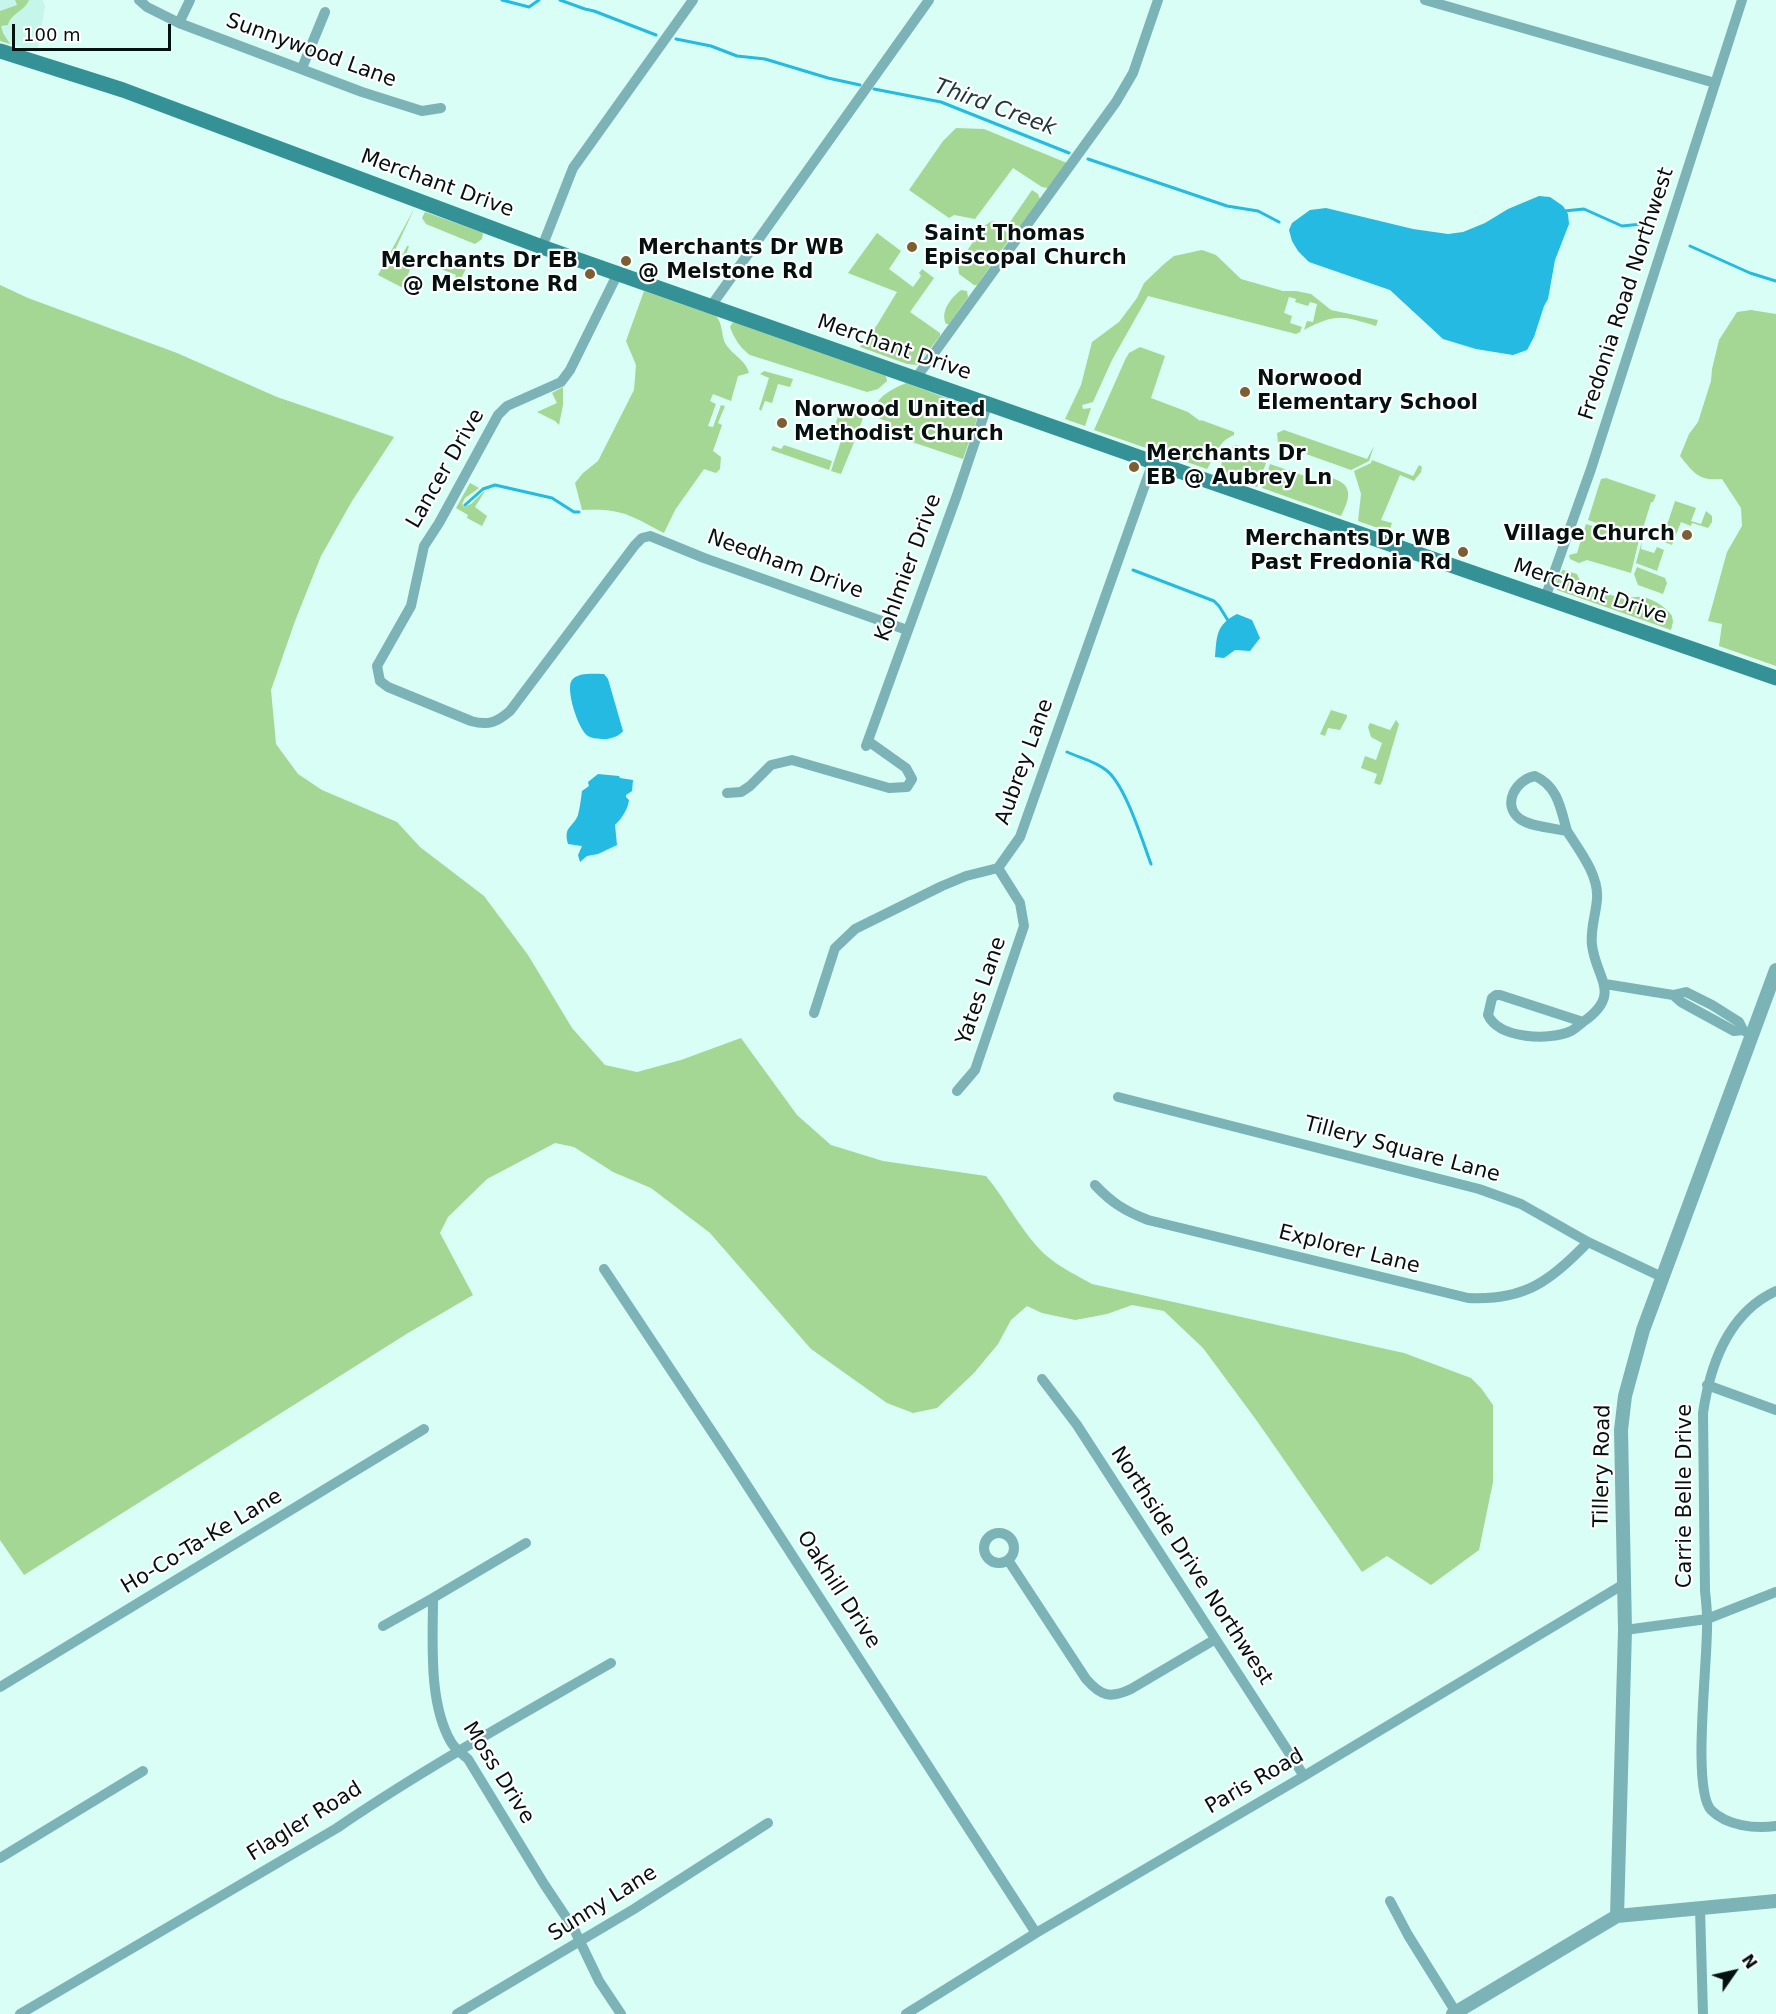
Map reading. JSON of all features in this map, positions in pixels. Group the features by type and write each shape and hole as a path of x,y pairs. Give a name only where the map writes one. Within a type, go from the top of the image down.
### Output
{"main road":[{"name":"Merchant Drive","path":"0,51 123,90 542,247 1776,678"}],"street":[{"name":"Sunnywood Lane","path":"139,0 147,7 179,23 406,107 428,111 441,108"},
{"path":"179,23 190,0"},
{"path":"542,247 573,168 693,0"},
{"path":"711,306 929,0"},
{"path":"916,378 1117,100 1133,73 1158,0"},
{"path":"1425,0 1715,84"},
{"name":"Fredonia Road Northwest","path":"1545,598 1592,469 1742,0"},
{"path":"302,68 325,12"},
{"name":"Lancer Drive","path":"618,273 570,370 561,381 507,406 498,415 424,546 411,606 377,666 380,681 388,687 471,721 484,725 494,723 510,711 635,546 642,538 650,536"},
{"name":"Kohlmier Drive","path":"727,793 741,792 771,765 792,760 890,788 907,788 912,779 906,768 867,744 988,403"},
{"name":"Aubrey Lane","path":"998,868 1020,837 1153,462"},
{"name":"Needham Drive","path":"650,536 704,558 907,630"},
{"path":"1567,831 1518,818 1513,811 1511,798 1516,785 1528,777 1535,776 1544,780 1558,798 1567,831 1593,878 1598,895 1591,934 1592,947 1605,984 1602,1004 1595,1013 1583,1022 1572,1030 1557,1035 1524,1036 1496,1025 1488,1015 1492,998 1500,995 1583,1022"},
{"path":"814,1013 836,948 855,929 942,886 966,876 998,868"},
{"name":"Yates Lane","path":"957,1091 975,1070 1024,926 1020,903 998,868"},
{"name":"Tillery Road","path":"1617,1916 1625,1630 1621,1430 1625,1396 1635,1357 1747,1033 1776,970"},
{"path":"1605,984 1673,995 1681,1002 1734,1030 1747,1033"},
{"name":"Tillery Square Lane","path":"1118,1097 1458,1182 1521,1204 1588,1242 1662,1277"},
{"name":"Explorer Lane","path":"1095,1185 1125,1211 1148,1220 1467,1298 1503,1297 1537,1286 1566,1264 1588,1242"},
{"name":"Oakhill Drive","path":"604,1269 737,1468 1036,1934"},
{"name":"Carrie Belle Drive","path":"1776,1290 1748,1309 1730,1330 1707,1385 1703,1413 1707,1619 1703,1690 1702,1786 1710,1809 1722,1818 1738,1825 1776,1826"},
{"name":"Northside Drive Northwest","path":"1042,1379 1077,1425 1304,1776"},
{"path":"1707,1385 1776,1410"},
{"name":"Ho-Co-Ta-Ke Lane","path":"0,1688 424,1429"},
{"path":"383,1626 526,1543"},
{"path":"1008,1560 1086,1679 1096,1690 1107,1695 1119,1695 1131,1689 1214,1640"},
{"name":"Paris Road","path":"906,2014 1036,1934 1624,1584"},
{"path":"1625,1630 1707,1619 1776,1592"},
{"name":"Moss Drive","path":"433,1598 436,1690 443,1721 452,1742 468,1759 580,1942 599,1981 621,2014"},
{"name":"Flagler Road","path":"20,2014 337,1828 458,1751 611,1662"},
{"path":"0,1858 143,1771"},
{"name":"Sunny Lane","path":"457,2014 580,1942 768,1823"},
{"path":"1390,1901 1456,2013 1617,1916 1776,1901"},
{"path":"1700,1908 1703,2014"}],"shaded area":[{"path":"0,0 43,0 45,7 37,52 0,41"}],"green space":[{"path":"15,0 29,0 8,25 1,26 10,44 0,41 0,11 17,5"},
{"path":"956,128 984,129 1067,163 1048,188 1042,187 1013,168 975,219 954,215 949,218 909,190 943,141"},
{"path":"1032,190 1038,194 1040,199 1020,226 1013,225 1010,222"},
{"path":"415,207 395,250 403,254 409,246 406,255 414,259 403,288 378,275"},
{"path":"425,212 481,232 483,233 482,239 475,244 426,224 422,218"},
{"path":"992,221 996,222 1011,237 977,285 974,285 959,274 958,264 984,226"},
{"path":"877,233 901,251 889,269 913,287 921,276 919,273 922,269 934,278 910,312 940,333 917,365 907,364 860,347 877,325 897,292 848,273"},
{"path":"1202,250 1216,255 1241,279 1283,291 1311,294 1331,310 1378,320 1376,326 1340,318 1324,321 1304,330 1307,321 1313,322 1317,304 1310,302 1308,306 1295,302 1296,299 1289,297 1284,313 1292,316 1290,323 1302,327 1296,334 1148,296 1112,360 1093,402 1082,405 1083,409 1091,408 1085,426 1065,419 1081,385 1092,342 1119,322 1137,298 1144,283 1164,264 1174,256"},
{"path":"445,255 468,265 457,286 451,287 456,275 441,269"},
{"path":"0,285 28,298 177,353 277,397 394,437 352,501 321,556 295,621 271,690 276,744 298,774 322,790 397,822 420,847 484,896 528,955 572,1028 605,1065 637,1072 681,1060 741,1038 797,1115 831,1145 883,1161 986,1176 1040,1249 1058,1265 1092,1284 1404,1353 1471,1378 1493,1405 1493,1482 1479,1550 1431,1585 1387,1556 1362,1572 1203,1348 1164,1311 1132,1305 1107,1314 1075,1320 1042,1313 1027,1306 1011,1320 998,1344 974,1373 937,1408 913,1413 887,1403 811,1349 710,1233 651,1188 613,1172 574,1147 555,1143 487,1179 448,1217 440,1233 473,1295 408,1333 24,1575 0,1540"},
{"path":"961,290 967,291 968,297 949,324 946,324 945,310"},
{"path":"644,291 716,316 720,322 725,343 745,365 749,373 738,376 731,401 713,394 710,401 716,404 708,426 713,427 721,405 725,406 718,423 722,425 713,451 721,457 720,469 716,473 704,469 675,510 664,533 625,514 607,510 582,510 575,483 598,461 634,390 636,365 626,341"},
{"path":"1751,310 1776,314 1776,666 1719,646 1722,624 1708,621 1727,552 1742,526 1741,508 1722,479 1707,479 1697,475 1680,456 1689,434 1698,422 1711,381 1719,340 1737,312"},
{"path":"733,322 886,376 887,381 878,389 867,392 750,355 733,335 730,327"},
{"path":"1140,347 1165,356 1151,398 1188,412 1200,421 1234,432 1234,435 1220,445 1207,469 1094,430 1125,360 1129,353"},
{"path":"764,371 793,379 790,387 778,384 772,403 765,401 761,411 759,409 769,378 760,374"},
{"path":"906,383 974,408 977,419 963,459 885,433 889,422 878,418 876,406 883,396"},
{"path":"563,387 563,405 559,425 537,412 557,403 552,393"},
{"path":"841,407 864,415 856,437 842,432 840,437 832,434"},
{"path":"1284,430 1367,459 1374,446 1369,461 1351,470 1278,444 1277,433"},
{"path":"843,435 855,440 841,474 831,471"},
{"path":"784,445 832,461 829,470 771,450 773,446 781,449"},
{"path":"1236,445 1248,448 1242,455 1266,463 1257,487 1220,474 1226,453"},
{"path":"1372,460 1413,476 1419,465 1422,467 1414,481 1400,475 1381,520 1392,523 1389,532 1358,521 1361,494 1354,471 1371,463"},
{"path":"1270,464 1325,483 1332,478 1344,484 1348,498 1341,516 1262,488"},
{"path":"1606,478 1656,495 1651,502 1640,538 1588,520 1601,479"},
{"path":"470,483 479,488 465,498 462,504 464,507 471,504 485,491 475,507 487,516 482,526 467,518 468,515 456,508"},
{"path":"1675,501 1696,508 1691,521 1701,524 1706,511 1712,516 1712,522 1708,528 1681,522 1672,545 1659,540"},
{"path":"1586,524 1639,540 1631,573 1587,560 1579,563 1570,559 1569,555 1577,553"},
{"path":"1642,541 1641,549 1654,553 1657,547 1664,550 1657,571 1636,563"},
{"path":"1637,567 1665,578 1667,583 1663,594 1638,585 1634,574"},
{"path":"1563,570 1577,574 1582,585 1626,600 1638,597 1657,603 1672,616 1671,630 1557,590 1558,580"},
{"path":"1331,710 1347,715 1347,717 1340,730 1328,728 1325,736 1320,734"},
{"path":"1396,720 1399,724 1380,785 1374,783 1377,774 1361,768 1365,756 1376,760 1382,743 1371,737 1368,727 1370,723 1390,730"}],"water":[{"path":"1539,196 1550,197 1563,206 1568,214 1569,224 1555,260 1548,299 1534,337 1527,350 1513,355 1476,349 1443,339 1390,290 1309,262 1298,251 1289,230 1292,223 1310,210 1326,208 1413,229 1448,234 1463,232"},
{"path":"1237,614 1252,620 1260,638 1250,651 1235,650 1224,658 1215,657 1221,627"},
{"path":"604,674 608,679 623,731 607,739 597,739 588,736 580,726 571,700 570,684 578,676"},
{"path":"598,774 633,780 632,791 626,795 629,800 627,807 615,825 617,845 598,854 587,856 580,862 578,855 582,846 568,844 567,834 578,815 582,791"}],"waterway":[{"name":"Third Creek","path":"502,0 529,7 539,0"},
{"name":"Third Creek","path":"560,0 656,35"},
{"name":"Third Creek","path":"676,39 711,46 737,56 765,59 860,85"},
{"name":"Third Creek","path":"874,89 941,102 1069,153"},
{"name":"Third Creek","path":"1088,159 1227,206 1258,211 1279,222"},
{"name":"Third Creek","path":"1564,211 1584,209 1622,226 1642,224"},
{"name":"Third Creek","path":"1690,246 1750,273 1776,281"},
{"path":"465,505 483,489 495,485 552,498 574,512 579,512"},
{"path":"1133,570 1214,601 1229,622"},
{"path":"1067,752 1097,764 1113,777 1132,813 1151,864"}],"place":[{"name":"Saint Thomas Episcopal Church","path":"912,247"},
{"name":"Merchants Dr WB @ Melstone Rd","path":"626,261"},
{"name":"Merchants Dr EB @ Melstone Rd","path":"590,274"},
{"name":"Norwood Elementary School","path":"1245,392"},
{"name":"Norwood United Methodist Church","path":"782,423"},
{"name":"Merchants Dr EB @ Aubrey Ln","path":"1134,467"},
{"name":"Village Church","path":"1687,535"},
{"name":"Merchants Dr WB Past Fredonia Rd","path":"1463,552"}]}
